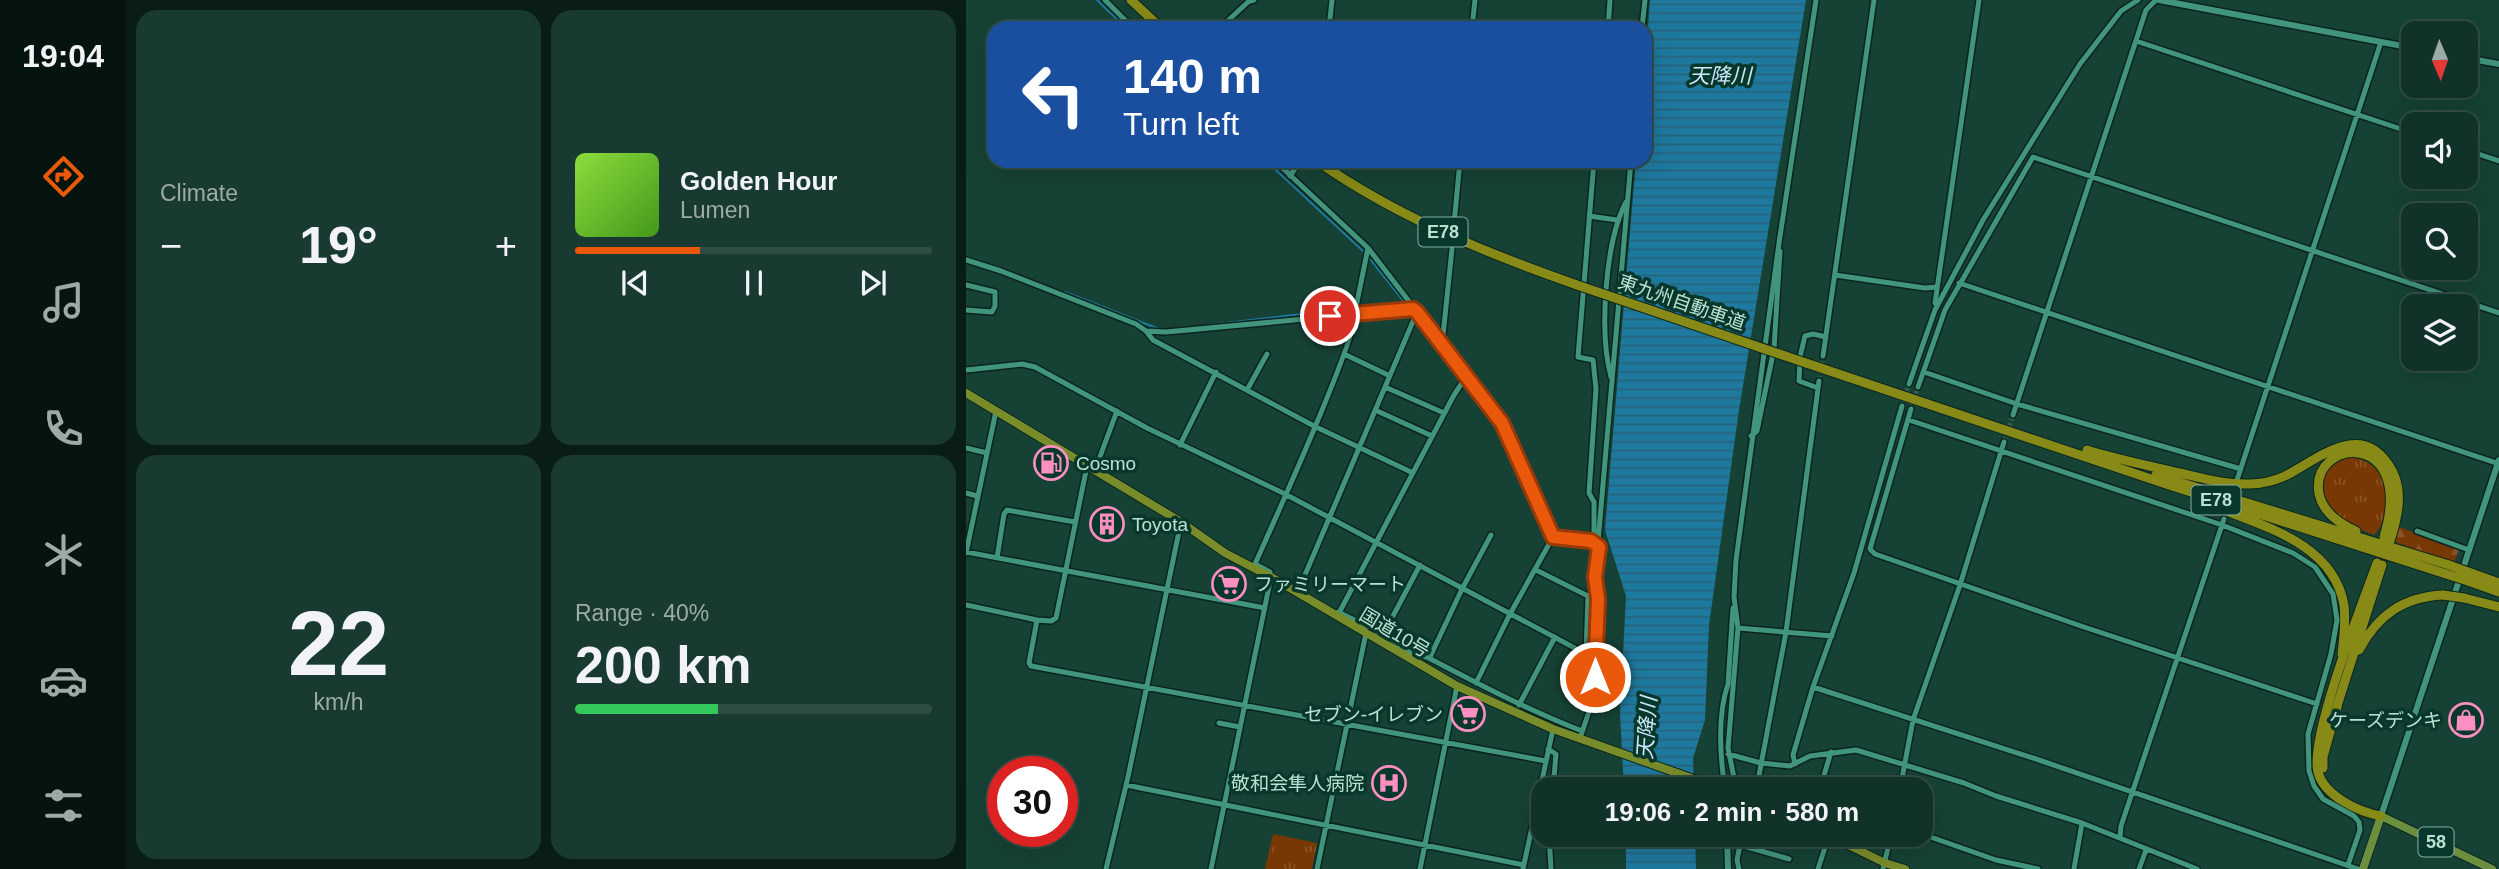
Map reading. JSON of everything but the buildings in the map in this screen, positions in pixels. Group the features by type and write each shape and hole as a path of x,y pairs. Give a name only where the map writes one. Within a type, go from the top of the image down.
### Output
{"highway":[{"path":"1131,0 1154,21"},
{"name":"東九州自動車道","path":"1328,168 1381,202 1420,222 1481,250 1577,285 2166,484 2386,544"},
{"name":"国道10号","path":"966,393 1181,522 1226,553 1404,653 1457,686 1553,729 1580,735 1588,742 1688,777"},
{"path":"1984,421 2105,456 2239,484 2276,480 2336,447 2358,444 2369,447 2385,458 2397,485 2398,508 2386,544"},
{"name":"東九州自動車道","path":"2050,444 2386,544"},
{"path":"2386,544 2391,500 2385,471 2365,454 2348,453 2337,456 2325,467 2319,483 2321,499 2329,513 2350,528 2414,554"},
{"path":"2166,484 2283,534 2324,563 2336,582 2344,609 2344,670"},
{"name":"E78","path":"2386,544 2447,570"},
{"name":"E78","path":"2386,544 2447,570 2499,583"},
{"path":"2380,564 2317,753 2317,770 2328,790 2369,814 2381,816"},
{"name":"E78","path":"2470,577 2499,592"},
{"path":"2344,670 2370,630 2390,611 2415,599 2443,595 2499,607"},
{"path":"1847,847 1884,866 1905,869"}],"main road":[{"path":"2360,869 2381,816"},
{"name":"58","path":"2381,816 2492,869"}],"street":[{"path":"1105,0 1126,21"},
{"path":"1228,21 1248,2 1254,0"},
{"path":"1330,21 1332,0"},
{"path":"1473,21 1475,0"},
{"path":"1608,21 1610,0"},
{"path":"1643,21 1645,0"},
{"path":"1720,777 1736,560 1751,436 1816,0"},
{"path":"1823,356 1874,0"},
{"path":"1935,310 1979,0"},
{"path":"1909,384 1935,310 1983,220 2080,64 2121,11 2137,0"},
{"path":"2013,415 2146,10 2157,0 2401,46"},
{"path":"2136,41 2401,129"},
{"path":"2237,480 2381,42"},
{"path":"2478,60 2499,64"},
{"path":"2478,154 2499,161"},
{"path":"1918,387 1945,310 2033,157 2499,313"},
{"path":"1282,168 1368,248 1502,423 1553,537"},
{"path":"1290,176 1295,168"},
{"path":"1454,224 1459,168"},
{"path":"1593,168 1578,357 1592,360 1596,389 1589,493 1594,502 1594,534 1598,538"},
{"path":"1368,248 1356,307 1358,314 1344,354 1255,564 1339,613 1384,633 1580,735 1592,703 1598,599 1595,577 1630,168"},
{"path":"1612,384 1605,357 1605,311 1617,220 1628,199"},
{"path":"1589,216 1617,220"},
{"path":"1442,345 1452,249"},
{"path":"966,260 1136,324 1153,340 1314,426 1413,473"},
{"path":"1835,275 1925,288 1937,287"},
{"path":"1959,283 2499,463 2381,816"},
{"path":"966,285 995,292 992,312 966,310"},
{"path":"1146,331 1166,332 1415,310"},
{"path":"1299,589 1415,310"},
{"path":"1760,777 1786,632 1819,384 1799,381 1800,357 1805,336 1813,334 1826,337"},
{"path":"1247,390 1267,354"},
{"path":"1344,354 1388,375"},
{"path":"966,370 1021,364 1035,367 1180,444 1285,494 1586,654 1595,656"},
{"path":"1180,444 1216,372"},
{"path":"1924,372 2017,404 2241,469"},
{"path":"1339,613 1444,413 1466,377"},
{"path":"1385,387 1444,413"},
{"path":"1795,764 1793,755 1813,687 1854,573 1902,407 1911,411 1870,550 1875,554 2317,704"},
{"path":"1375,410 1432,436"},
{"path":"996,411 966,552 1265,608"},
{"path":"966,605 1037,620 1055,619 1075,523 1091,468 1117,411"},
{"path":"1909,420 2223,522 2299,556 2315,567 2330,588 2336,607 2336,627 2307,739 2309,771 2314,786 2323,799 2354,816 2359,822 2360,830 2348,866"},
{"path":"1903,777 1913,720 1960,585 2004,442"},
{"path":"966,448 986,453"},
{"path":"966,494 978,496"},
{"path":"996,558 1007,510 1075,523"},
{"path":"1106,869 1181,522"},
{"path":"2120,838 2121,826 2223,522"},
{"path":"2417,531 2469,550"},
{"path":"1430,657 1491,535"},
{"path":"1553,537 1591,541 1599,547"},
{"path":"1476,683 1510,614 1553,537"},
{"path":"1384,633 1420,565"},
{"path":"1536,570 1588,596 1586,654"},
{"path":"1211,869 1271,577"},
{"path":"1734,597 1738,628 1728,754 1734,777"},
{"path":"1037,620 1029,663 1031,666 1546,761"},
{"path":"1738,628 1832,636"},
{"path":"1317,869 1366,633"},
{"path":"1384,633 1404,653 1430,657"},
{"path":"1519,705 1555,637"},
{"path":"1420,869 1457,686"},
{"path":"1813,687 2360,869"},
{"path":"1219,723 1240,727"},
{"path":"1126,785 1523,867 1553,729"},
{"path":"1721,747 1730,731"},
{"path":"1548,749 1556,754 1554,777"},
{"path":"1728,754 1761,763 1790,766 1810,756 1856,750 2082,823 2197,869"},
{"path":"1824,777 1831,752"},
{"path":"2074,869 2082,823"},
{"path":"1933,838 1996,860 2038,869"},
{"path":"1549,847 1550,869"},
{"path":"1727,847 1728,869"},
{"path":"1739,869 1737,860 1740,847"},
{"path":"1747,847 1789,859"},
{"path":"1818,869 1825,847"},
{"path":"1884,866 1888,847"},
{"path":"2139,869 2146,850"},
{"path":"1727,860 1737,860"}],"green space":[{"path":"2346,457 2360,459 2371,465 2380,474 2385,486 2386,512 2374,535 2335,512 2322,490 2323,479 2331,468"},
{"path":"2399,527 2459,549 2454,563 2395,542"},
{"path":"1273,834 1317,843 1312,869 1265,869"}],"water":[{"name":"天降川","path":"1650,0 1806,0 1739,410 1709,625 1705,720 1693,758 1694,777 1623,777 1620,713 1626,596 1605,530 1635,168 1652,168 1652,21 1649,21"},
{"path":"1626,847 1695,847 1696,869 1626,869"}],"waterway":[{"path":"1097,0 1119,21"},
{"path":"1274,168 1363,251"},
{"path":"1370,259 1408,307"},
{"path":"966,263 988,269"},
{"path":"994,271 1041,289"},
{"path":"1065,292 1159,329"},
{"path":"1209,325 1353,308"},
{"path":"1185,328 1202,326"}],"tunnel":[{"path":"1452,249 1454,224"},
{"path":"1819,381 1823,356"},
{"path":"1902,406 1909,384"},
{"path":"1911,409 1918,387"},
{"path":"2004,442 2013,415"}],"place":[{"name":"Cosmo","path":"1051,463"},
{"name":"Toyota","path":"1107,524"},
{"name":"ファミリーマート","path":"1229,584"},
{"name":"セブン-イレブン","path":"1468,714"},
{"name":"ケーズデンキ","path":"2466,720"},
{"name":"敬和会隼人病院","path":"1389,783"}],"route":[{"path":"1330,316 1413,309 1417,312 1502,423 1549,533 1553,537 1566,540 1591,541 1599,547 1595,577 1598,599 1595,677"}]}
